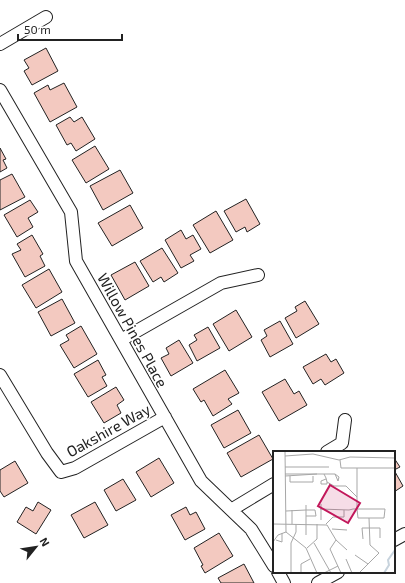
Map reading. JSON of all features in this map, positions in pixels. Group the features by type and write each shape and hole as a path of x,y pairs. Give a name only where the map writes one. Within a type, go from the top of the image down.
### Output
{"street":[{"path":"0,44 46,17"},
{"name":"Willow Pines Place","path":"0,90 71,212 76,261 201,481 251,529 273,564"},
{"path":"121,340 221,283 258,275"},
{"name":"Oakshire Way","path":"0,376 46,453 61,472 75,468 165,417"},
{"path":"329,451 342,443 345,420"},
{"path":"231,510 273,485"},
{"path":"395,539 405,534"},
{"path":"279,573 284,583"},
{"path":"318,583 336,573"}],"building":[{"path":"46,48 58,71 32,85 24,71 29,68 24,60"},
{"path":"64,83 77,107 50,122 34,93 48,85 50,90"},
{"path":"70,117 74,122 82,117 95,139 76,151 71,143 67,145 56,125"},
{"path":"95,146 109,169 86,183 72,160"},
{"path":"0,148 6,159 3,160 7,168 0,172"},
{"path":"120,170 133,193 103,210 90,186"},
{"path":"12,174 25,197 0,210 0,180"},
{"path":"246,199 260,224 247,232 245,227 236,232 224,211"},
{"path":"30,200 38,212 28,218 33,227 17,237 4,215"},
{"path":"130,205 143,228 112,246 98,223"},
{"path":"216,211 233,240 210,253 193,225"},
{"path":"181,230 186,239 193,235 201,249 190,255 194,261 181,268 165,240"},
{"path":"32,235 43,254 40,256 45,266 25,277 12,254 21,250 17,244"},
{"path":"162,248 178,273 164,282 161,277 153,282 140,261"},
{"path":"135,262 149,286 125,300 111,275"},
{"path":"49,269 62,292 36,308 22,285"},
{"path":"62,299 75,323 51,336 38,312"},
{"path":"305,301 319,324 296,338 285,318 297,311 295,307"},
{"path":"236,310 252,337 229,351 213,324"},
{"path":"280,321 293,344 270,357 261,340 267,336 264,330"},
{"path":"81,326 97,354 74,368 60,345 69,340 66,335"},
{"path":"208,327 220,348 197,361 189,345 197,340 194,335"},
{"path":"179,340 193,363 171,376 161,358 169,354 166,348"},
{"path":"326,354 331,362 336,359 344,373 325,385 321,379 313,384 303,367"},
{"path":"98,360 106,375 102,377 107,386 88,397 74,374"},
{"path":"225,370 239,393 228,399 232,404 213,416 204,400 201,402 193,389"},
{"path":"285,379 294,394 299,391 307,405 279,421 262,392"},
{"path":"116,387 124,400 117,405 121,413 104,423 91,402"},
{"path":"238,410 251,433 224,448 211,425"},
{"path":"259,435 273,459 241,477 227,453"},
{"path":"159,458 174,483 151,497 136,472"},
{"path":"395,460 400,467 395,470"},
{"path":"15,461 28,483 4,497 0,491 0,470"},
{"path":"395,472 403,486 395,491"},
{"path":"123,479 136,500 116,511 104,490"},
{"path":"38,502 51,510 36,534 17,522 26,507 33,511"},
{"path":"95,502 108,525 84,538 71,515"},
{"path":"186,507 190,515 196,512 205,529 185,540 171,515"},
{"path":"219,533 233,556 205,573 201,566 203,565 194,548"},
{"path":"244,564 254,583 221,583 218,578"}]}
